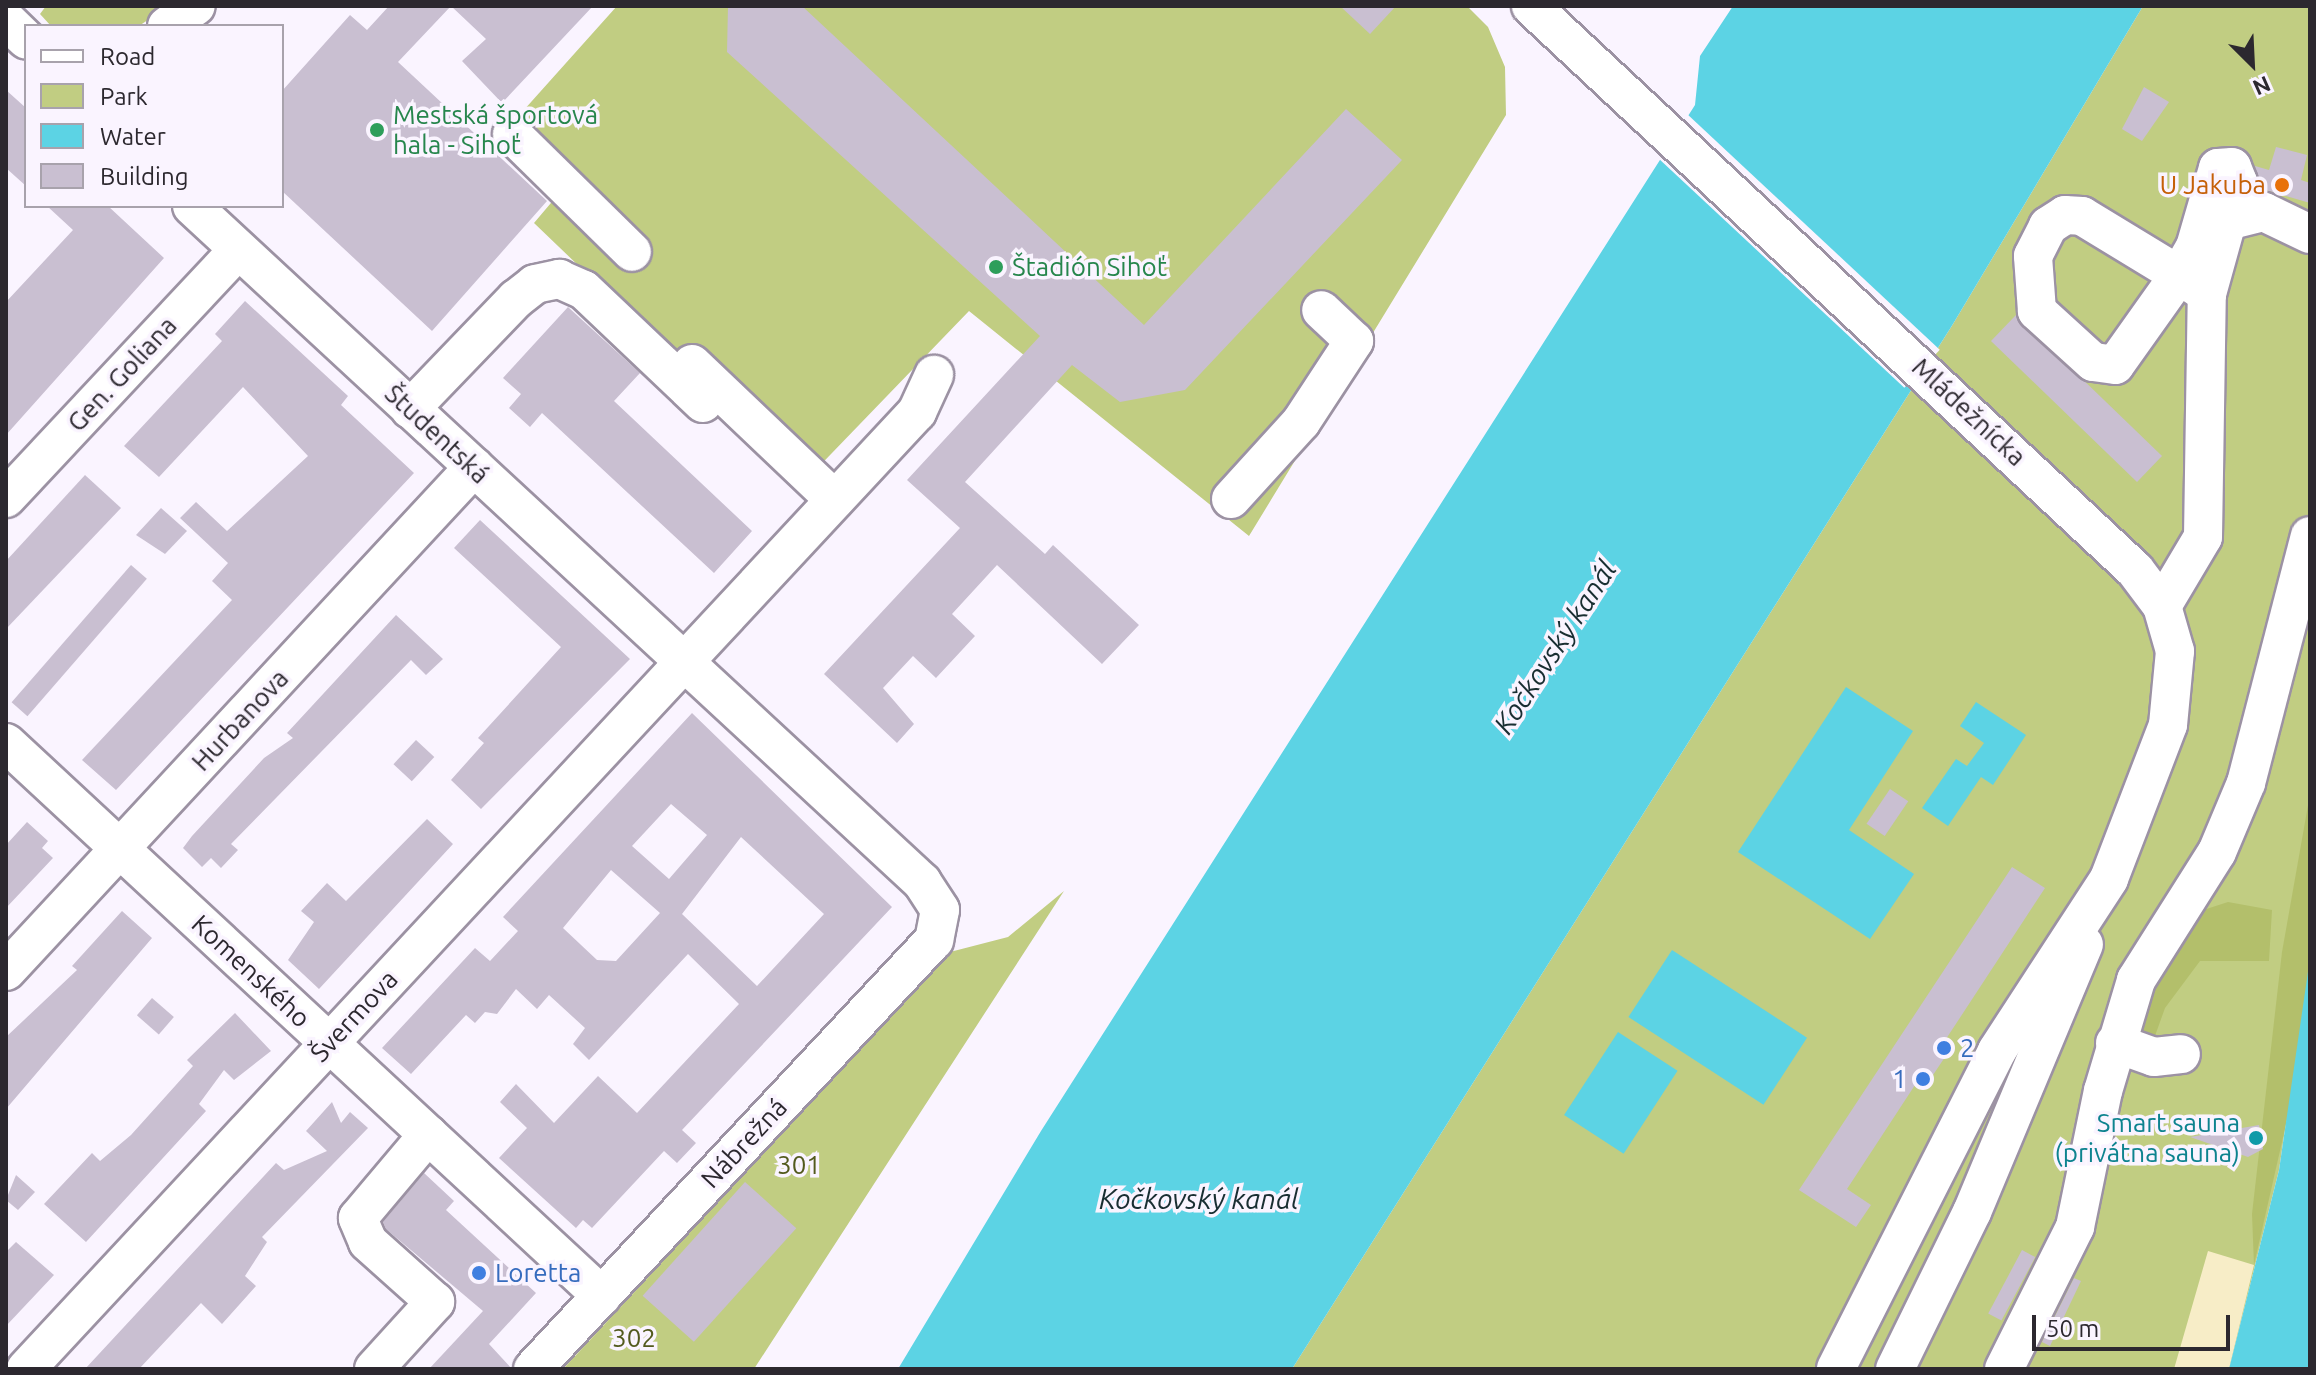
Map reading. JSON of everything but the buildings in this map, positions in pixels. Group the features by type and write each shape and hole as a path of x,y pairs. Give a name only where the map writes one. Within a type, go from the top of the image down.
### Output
{"street":[{"path":"170,24 196,6"},
{"name":"Mládežnícka","path":"1531,6 1980,422 2135,570 2162,606 2175,651 2168,725 2135,821 2092,910"},
{"path":"6,20 24,37"},
{"path":"512,134 632,252"},
{"path":"2162,606 2203,537 2193,284 2195,247 2218,168 2232,167 2238,182 2227,221 2193,284"},
{"name":"Študentská","path":"194,208 922,882 940,910"},
{"path":"2227,221 2264,212 2310,234"},
{"name":"Gen. Goliana","path":"6,498 238,250"},
{"path":"410,409 516,299 535,284 559,279 584,290 703,403"},
{"path":"633,308 835,500"},
{"path":"1231,499 1301,422 1354,341 1321,310"},
{"path":"681,662 917,412 934,375"},
{"name":"Hurbanova","path":"6,971 474,467"},
{"path":"2004,1369 2075,1227 2115,1043 2136,980 2217,852 2246,783 2310,536"},
{"name":"Švermova","path":"26,1369 681,662"},
{"name":"Komenského","path":"6,743 602,1296"},
{"name":"Nábrežná","path":"533,1369 934,940 940,910"},
{"path":"1836,1369 1997,1051 2092,910"},
{"path":"1895,1369 2077,973 2092,910"},
{"path":"2115,1043 2154,1057 2181,1054"},
{"path":"374,1369 435,1302 368,1242 358,1218 428,1135"}],"green space":[{"path":"46,6 168,6 142,24 49,24 40,14"},
{"name":"Štadión Sihoť","path":"617,6 1467,6 1488,27 1505,67 1506,115 1249,536 969,311 804,482 534,223 556,197 497,140"},
{"path":"2143,6 2310,6 2310,958 2279,1170 2229,1369 1292,1369 1953,324"},
{"path":"2310,794 2310,958 2299,1067 2254,1265 2252,1214 2282,952"},
{"path":"1064,891 754,1369 563,1369 950,952 1008,937"},
{"path":"2228,902 2272,910 2269,961 2200,961 2165,1008 2151,1047 2129,1039 2133,1010 2191,914"}],"sand":[{"path":"2208,1251 2254,1265 2229,1369 2174,1369"}],"water":[{"name":"Kočkovský kanál","path":"1733,6 2143,6 1953,324 1292,1369 898,1369 1041,1131 1695,105 1700,56"},
{"path":"1846,687 1913,731 1849,830 1914,874 1870,939 1738,852"},
{"path":"1976,702 2026,735 1993,785 1981,777 1948,826 1922,808 1956,759 1967,766 1984,743 1960,726"},
{"path":"1672,950 1807,1038 1763,1105 1628,1017"},
{"path":"2310,958 2310,1369 2229,1369 2279,1170"},
{"path":"1618,1032 1678,1071 1624,1154 1564,1115"}],"pier":[{"path":"1686,113 1940,350 1904,388 1651,151"}],"place":[{"name":"Mestská športová hala - Sihoť","path":"377,130"},
{"name":"U Jakuba","path":"2282,185"},
{"name":"Štadión Sihoť","path":"996,267"},
{"name":"2","path":"1944,1048"},
{"name":"1","path":"1923,1079"},
{"name":"Smart sauna (privátna sauna)","path":"2256,1138"},
{"name":"Loretta","path":"479,1273"}],"park label":[{"name":"301","path":"799,1165"},
{"name":"302","path":"634,1338"}]}
